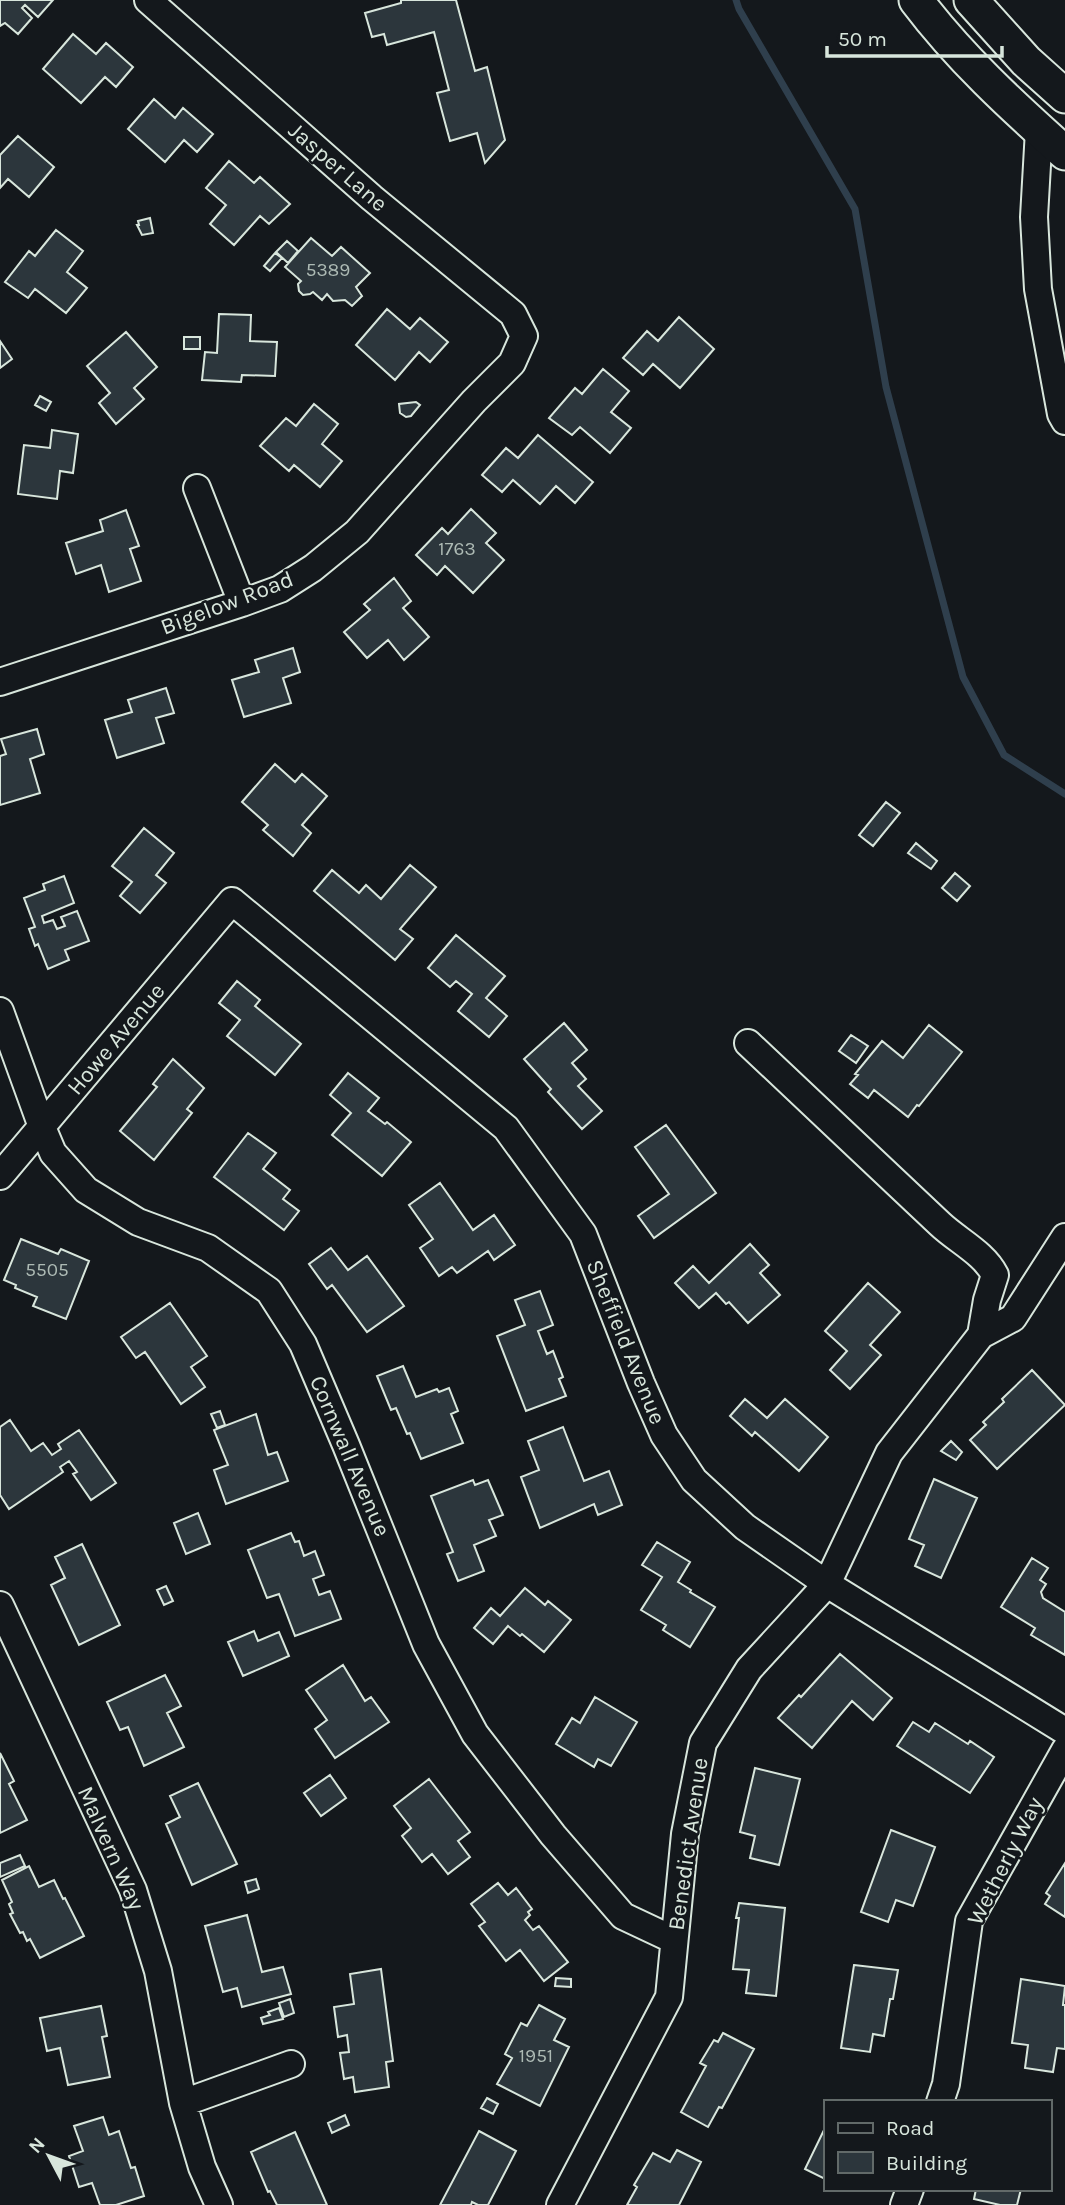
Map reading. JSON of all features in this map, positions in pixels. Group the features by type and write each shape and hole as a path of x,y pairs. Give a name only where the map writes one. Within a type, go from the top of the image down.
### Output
{"main road":[{"path":"916,0 934,25 992,87 1065,153"},
{"path":"971,0 1026,61 1065,96"}],"street":[{"name":"Jasper Lane","path":"148,0 372,198 513,314 524,337"},
{"path":"1039,130 1034,217 1038,289 1061,414 1065,421"},
{"name":"Bigelow Road","path":"0,682 242,603 280,589 313,568 356,532 474,401 513,363 524,337"},
{"path":"197,488 242,603"},
{"name":"Howe Avenue","path":"0,1176 232,901"},
{"name":"Sheffield Avenue","path":"232,901 506,1128 583,1234 664,1435 694,1480 745,1527 827,1584 1065,1731"},
{"name":"Cornwall Avenue","path":"0,1011 41,1127 53,1153 86,1190 138,1222 208,1248 269,1291 303,1344 426,1644 475,1734 553,1835 623,1916 674,1940"},
{"path":"748,1043 944,1228 993,1270 995,1276 987,1300 981,1335"},
{"path":"981,1335 1013,1318 1065,1237"},
{"name":"Benedict Avenue","path":"560,2205 669,1997 685,1834 703,1743 749,1669 827,1584 889,1453 981,1335"},
{"name":"Malvern Way","path":"0,1605 133,1890 158,1970 183,2103 202,2167 219,2205"},
{"name":"Wetherly Way","path":"941,2100 946,2084 969,1921 1065,1750"},
{"path":"183,2103 292,2064"}],"building":[{"path":"0,0 53,0 38,17 25,5 22,8 32,18 18,34 5,23 0,26"},
{"path":"401,0 456,0 475,71 487,67 505,140 485,163 477,133 450,141 437,93 449,90 434,32 387,45 384,34 372,37 365,13 401,3"},
{"path":"73,34 96,54 106,43 133,67 116,87 105,77 81,103 43,69"},
{"path":"154,99 175,118 183,108 213,134 197,152 184,140 165,162 128,129"},
{"path":"18,136 54,167 29,197 8,179 0,188 0,155"},
{"path":"229,161 254,183 260,177 290,204 269,224 260,216 234,245 210,224 226,205 206,188"},
{"path":"150,218 153,233 142,235 138,221"},
{"path":"56,230 83,251 67,272 87,288 66,313 35,289 28,298 5,282 29,251 35,256"},
{"path":"311,238 332,256 341,247 370,273 356,287 362,296 352,306 345,300 333,301 327,294 322,300 313,292 303,295 299,291 298,284 301,281 285,267"},
{"path":"287,241 298,251 288,263 276,252"},
{"path":"275,253 282,258 270,271 264,266"},
{"path":"387,309 410,329 420,318 448,342 430,362 419,352 395,380 356,345"},
{"path":"219,314 251,315 250,341 277,342 275,376 242,375 241,382 202,380 205,352 217,353"},
{"path":"679,317 714,349 680,388 653,364 643,375 623,358 647,331 658,341"},
{"path":"126,332 157,367 134,388 144,399 116,424 99,403 110,393 87,366"},
{"path":"184,337 200,337 200,349 184,349"},
{"path":"0,341 12,359 0,368"},
{"path":"603,369 629,391 611,412 631,428 610,453 580,427 572,435 549,418 575,388 582,394"},
{"path":"40,396 51,402 46,411 35,405"},
{"path":"416,402 420,405 411,416 406,417 400,413 399,404"},
{"path":"314,404 338,424 322,444 342,461 320,487 294,465 289,471 260,446 286,418 296,426"},
{"path":"52,430 78,434 73,473 60,471 57,499 18,494 24,445 50,448"},
{"path":"538,435 593,482 575,503 556,486 540,504 513,480 502,492 482,475 506,448 518,458"},
{"path":"471,509 496,533 486,543 504,560 473,593 445,566 437,575 416,555 442,528 448,534"},
{"path":"126,510 139,546 130,549 141,581 109,592 101,565 76,574 66,543 103,531 100,520"},
{"path":"394,578 411,601 403,608 429,637 404,660 388,640 367,658 344,632 370,610 364,604"},
{"path":"293,648 300,672 283,678 291,703 244,717 232,680 259,672 255,660"},
{"path":"166,688 174,713 156,718 164,743 117,758 105,720 132,712 128,700"},
{"path":"37,729 44,754 30,759 40,793 0,805 0,756 6,754 1,739"},
{"path":"275,764 295,782 302,774 327,796 302,825 311,833 293,856 263,830 268,825 242,802"},
{"path":"886,802 900,813 873,846 859,835"},
{"path":"144,828 174,853 156,875 166,883 140,913 120,896 132,882 112,866"},
{"path":"916,843 937,861 931,869 908,853"},
{"path":"410,865 436,887 400,929 413,939 395,960 314,891 332,870 359,893 366,885 381,899"},
{"path":"955,873 970,886 957,901 942,888"},
{"path":"64,876 74,903 42,916 44,923 53,920 57,929 65,926 61,917 77,911 89,941 65,950 69,960 48,969 29,929 35,927 24,898 45,890 43,884"},
{"path":"456,935 505,976 486,998 507,1016 489,1037 458,1011 472,994 456,981 450,987 428,968"},
{"path":"237,981 260,1000 255,1006 301,1044 275,1075 227,1036 240,1020 219,1003"},
{"path":"564,1023 587,1050 572,1063 586,1079 578,1086 602,1111 582,1129 548,1092 551,1089 524,1059"},
{"path":"929,1025 962,1052 908,1117 874,1090 868,1098 850,1084 882,1041 903,1058"},
{"path":"851,1035 868,1046 856,1063 839,1051"},
{"path":"173,1059 204,1088 187,1109 192,1113 154,1160 120,1131 157,1087 153,1084"},
{"path":"348,1073 379,1098 368,1111 385,1124 387,1122 411,1142 382,1176 332,1135 351,1113 330,1095"},
{"path":"666,1125 716,1193 654,1238 638,1216 669,1194 635,1147"},
{"path":"248,1133 276,1153 263,1169 290,1190 283,1199 299,1211 284,1230 214,1177"},
{"path":"440,1183 473,1230 494,1215 515,1245 494,1260 488,1251 457,1273 452,1267 439,1276 420,1248 433,1239 409,1205"},
{"path":"21,1239 58,1254 61,1249 89,1261 66,1319 33,1306 37,1297 4,1280"},
{"path":"750,1244 769,1265 760,1273 780,1295 748,1323 729,1302 726,1304 716,1293 699,1308 675,1283 693,1266 709,1283"},
{"path":"331,1248 348,1270 367,1256 404,1306 367,1332 332,1285 327,1289 309,1264"},
{"path":"868,1283 900,1312 870,1345 881,1355 850,1389 830,1370 847,1351 825,1331"},
{"path":"540,1291 553,1325 538,1331 547,1354 553,1351 563,1377 559,1379 566,1396 526,1411 497,1336 525,1325 515,1300"},
{"path":"170,1303 207,1356 191,1367 205,1387 181,1404 145,1352 136,1358 121,1337"},
{"path":"403,1366 416,1397 437,1389 439,1392 449,1388 458,1411 451,1414 463,1443 421,1459 396,1408 391,1410 377,1376"},
{"path":"1032,1370 1065,1405 997,1469 970,1440 986,1425 983,1422 1004,1402 1002,1399"},
{"path":"745,1399 767,1418 785,1399 828,1437 799,1471 755,1432 752,1436 730,1416"},
{"path":"220,1411 225,1425 217,1428 211,1414"},
{"path":"256,1414 268,1455 277,1452 288,1481 226,1504 214,1470 228,1465 214,1430"},
{"path":"10,1420 31,1451 43,1443 52,1455 61,1449 58,1444 79,1430 116,1483 91,1500 73,1474 77,1472 69,1461 60,1467 63,1472 9,1509 0,1495 0,1427"},
{"path":"563,1427 584,1481 609,1471 622,1505 598,1515 594,1504 540,1528 521,1477 539,1470 528,1441"},
{"path":"951,1441 962,1452 956,1460 941,1451"},
{"path":"934,1479 977,1498 941,1578 915,1566 924,1545 909,1539"},
{"path":"473,1480 475,1485 488,1480 503,1515 489,1520 496,1536 474,1545 484,1571 458,1581 447,1554 453,1552 431,1496"},
{"path":"198,1513 210,1544 186,1554 174,1523"},
{"path":"291,1533 295,1542 299,1541 304,1556 315,1551 324,1575 313,1579 319,1595 330,1591 341,1619 295,1636 279,1594 267,1598 248,1550"},
{"path":"657,1542 690,1562 678,1582 715,1607 690,1647 663,1630 666,1625 641,1610 662,1577 642,1565"},
{"path":"82,1544 120,1625 79,1645 51,1585 65,1578 55,1557"},
{"path":"1032,1558 1048,1568 1040,1580 1046,1584 1041,1592 1043,1598 1065,1612 1065,1655 1031,1635 1035,1628 1001,1607"},
{"path":"166,1586 173,1601 164,1605 157,1590"},
{"path":"525,1588 545,1605 548,1601 571,1620 544,1652 508,1626 493,1644 474,1628 491,1608 500,1616"},
{"path":"254,1631 258,1641 279,1632 289,1656 243,1676 228,1642"},
{"path":"840,1654 892,1698 873,1720 852,1701 812,1748 778,1718"},
{"path":"343,1665 365,1701 371,1697 389,1722 335,1758 315,1729 327,1720 306,1690"},
{"path":"165,1675 181,1706 167,1713 184,1747 144,1766 128,1727 120,1730 107,1702"},
{"path":"595,1697 637,1722 611,1766 598,1759 594,1767 556,1744 572,1718 580,1723"},
{"path":"913,1722 929,1732 935,1723 994,1757 970,1793 897,1746"},
{"path":"0,1753 14,1781 9,1784 27,1820 0,1833"},
{"path":"755,1768 800,1779 779,1865 750,1858 755,1836 740,1832"},
{"path":"330,1775 346,1798 321,1816 304,1793"},
{"path":"429,1779 470,1832 458,1841 470,1857 448,1874 432,1854 422,1862 402,1836 411,1828 394,1806"},
{"path":"198,1783 237,1864 192,1885 166,1824 180,1817 170,1796"},
{"path":"891,1830 935,1847 913,1906 896,1900 888,1922 861,1912"},
{"path":"20,1855 25,1866 0,1877 0,1863"},
{"path":"1065,1863 1065,1917 1045,1904 1050,1896 1046,1893"},
{"path":"29,1866 39,1887 54,1880 84,1936 40,1958 30,1939 27,1941 23,1932 20,1933 10,1914 13,1913 9,1904 12,1902 2,1880"},
{"path":"256,1879 259,1889 248,1893 245,1882"},
{"path":"498,1883 508,1895 516,1888 532,1909 525,1920 533,1930 539,1926 568,1962 544,1981 520,1950 506,1961 479,1926 485,1922 471,1904"},
{"path":"739,1903 785,1908 776,1996 746,1993 749,1970 733,1969"},
{"path":"247,1915 262,1972 283,1967 291,1994 242,2007 237,1988 223,1992 205,1926"},
{"path":"854,1965 898,1970 884,2036 873,2034 870,2052 841,2048"},
{"path":"381,1969 393,2061 386,2062 389,2087 355,2092 353,2077 344,2079 340,2053 349,2052 347,2035 338,2037 334,2007 354,2004 350,1974"},
{"path":"556,1978 571,1979 571,1987 555,1986"},
{"path":"1021,1979 1065,1986 1065,2049 1057,2048 1053,2072 1025,2068 1028,2045 1012,2043"},
{"path":"290,1999 294,2013 284,2017 279,2003"},
{"path":"539,2005 565,2019 554,2040 569,2047 540,2106 497,2084 512,2058 505,2054 521,2023 527,2026"},
{"path":"101,2006 107,2036 102,2037 110,2077 68,2085 60,2048 47,2051 40,2018"},
{"path":"279,2008 283,2019 263,2024 261,2018"},
{"path":"723,2033 754,2049 722,2108 719,2107 708,2127 681,2112 706,2066 700,2063 714,2040 718,2042"},
{"path":"487,2098 498,2104 493,2114 481,2108"},
{"path":"345,2115 349,2125 332,2133 328,2123"},
{"path":"103,2117 109,2135 119,2131 144,2196 116,2205 100,2205 92,2183 79,2187 69,2156 83,2151 74,2126"},
{"path":"824,2130 824,2178 805,2169"},
{"path":"479,2131 516,2151 488,2205 472,2202 471,2205 440,2205"},
{"path":"295,2132 327,2205 277,2205 270,2191 268,2192 251,2152"},
{"path":"677,2150 701,2162 679,2205 627,2205 637,2187 634,2185 653,2153 670,2162"},
{"path":"976,2191 1020,2191 1017,2205 1000,2205 974,2199"}],"waterway":[{"path":"736,0 855,209 886,387 963,677 1004,755 1065,794"}]}
